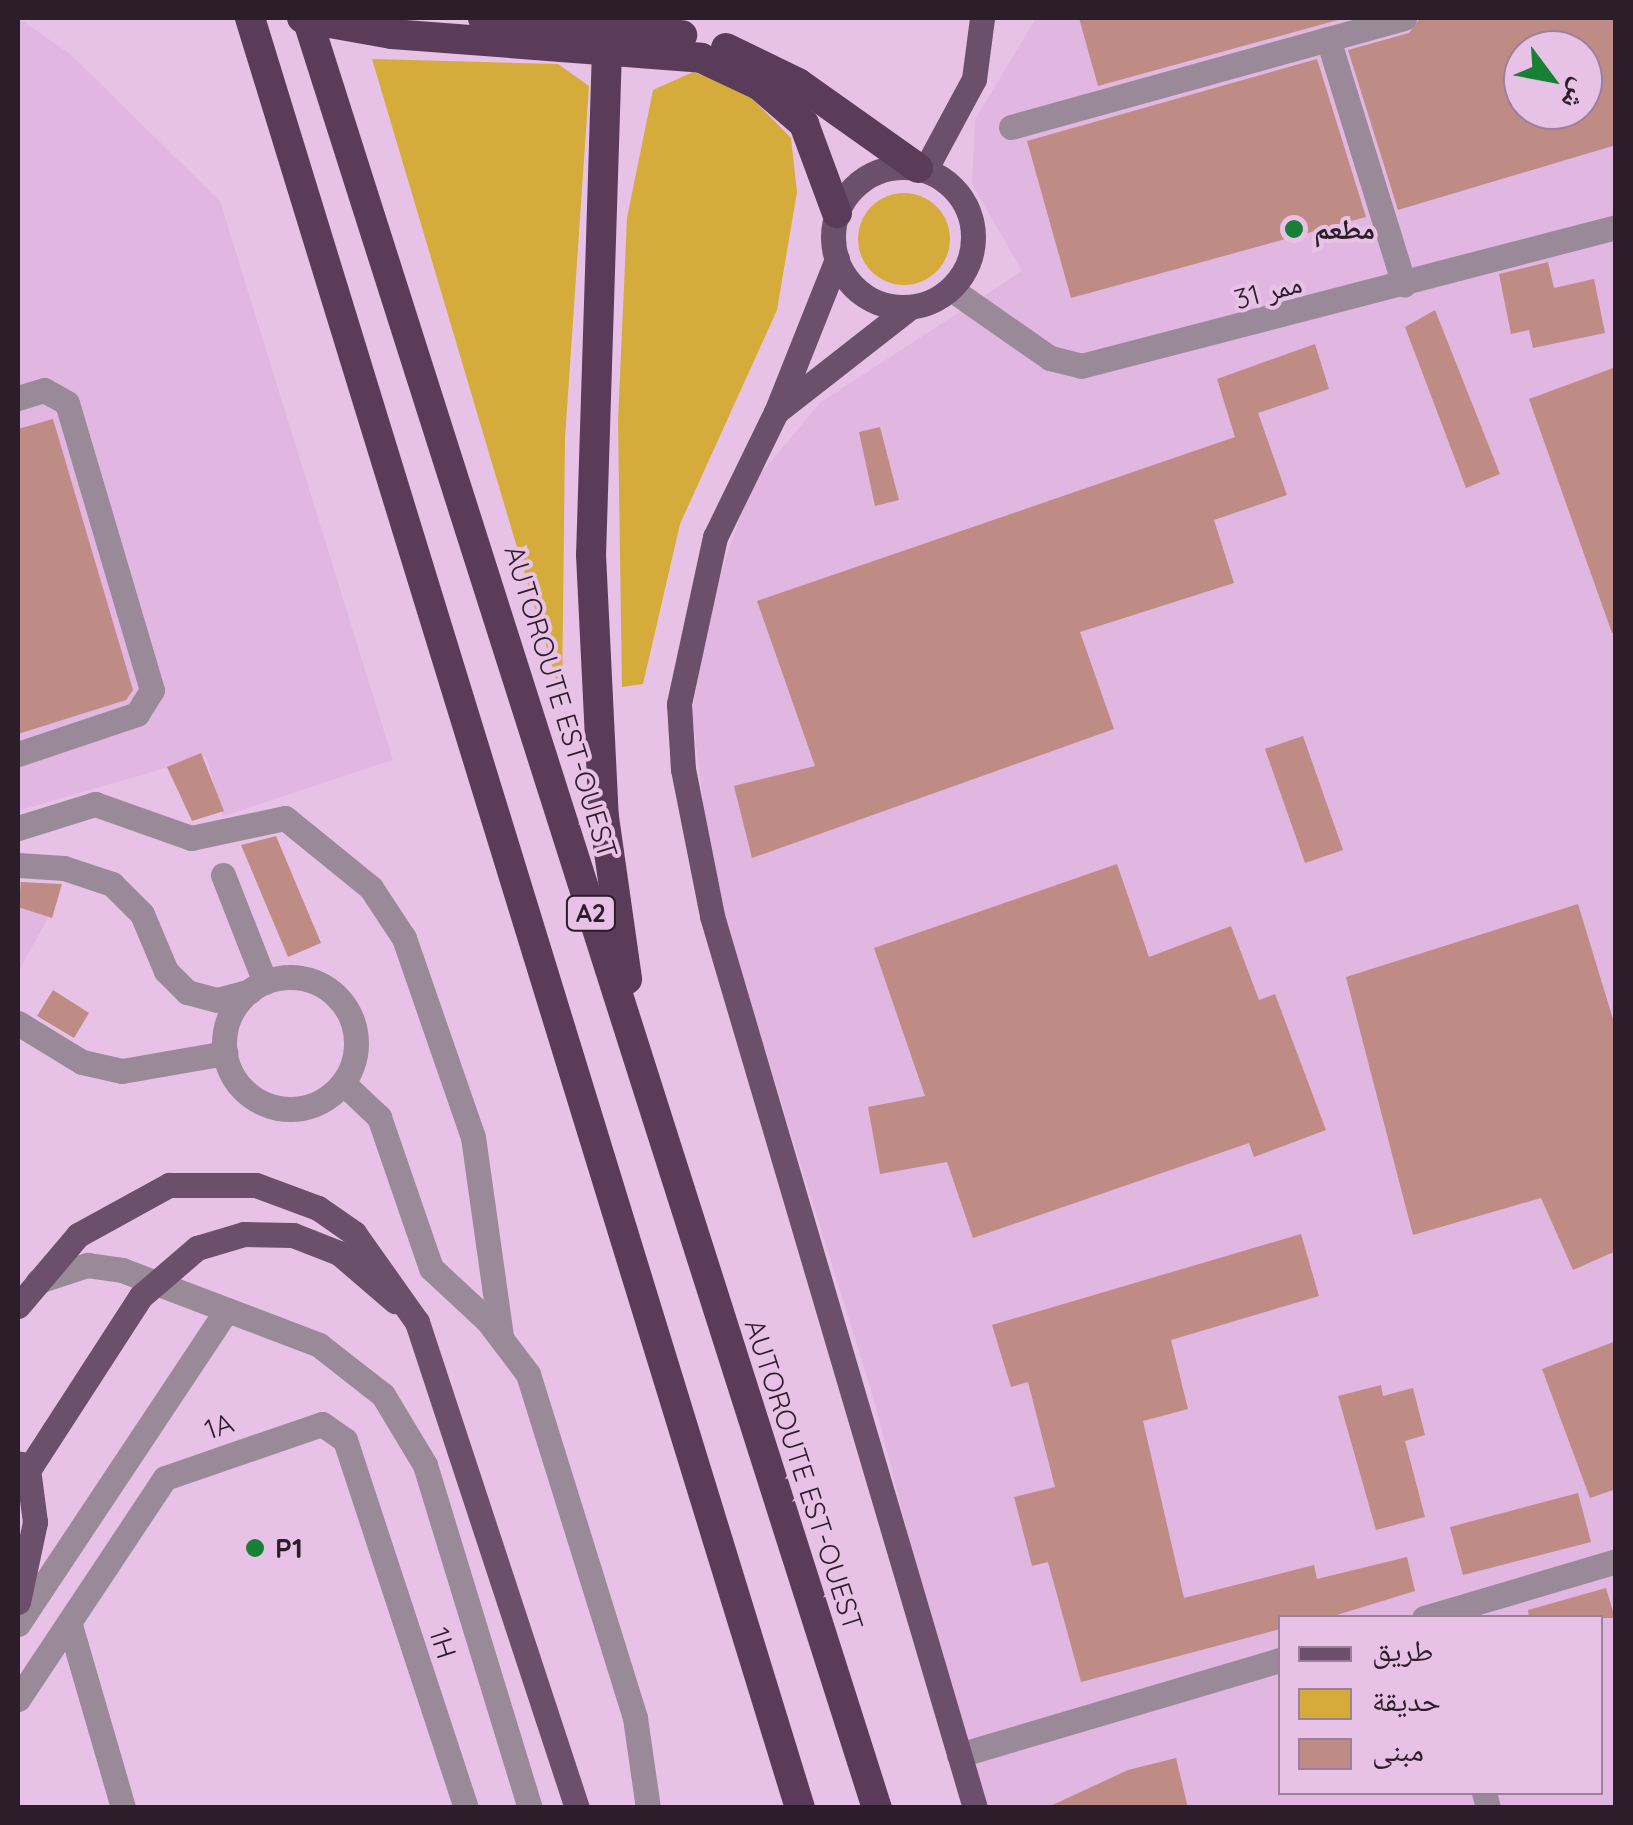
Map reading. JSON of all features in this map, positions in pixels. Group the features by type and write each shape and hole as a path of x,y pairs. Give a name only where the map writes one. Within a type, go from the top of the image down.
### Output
{"highway":[{"name":"A2","path":"250,18 800,1808"},
{"path":"304,18 392,34 675,34 768,66 921,169"},
{"name":"AUTOROUTE EST-OUEST","path":"304,18 877,1808"},
{"path":"483,18 609,32 700,58 783,102 817,147 837,213"},
{"path":"609,32 591,555 604,817 641,1076"}],"main road":[{"path":"921,169 974,79 982,18"},
{"path":"776,412 909,308 951,289 972,253 972,222 959,194 921,169 861,181 837,213 836,260 776,412 715,537 691,623 680,704 683,770 712,916 975,1808"},
{"path":"836,260 864,296 909,308"},
{"path":"18,1303 50,1262 99,1219 145,1194 191,1182 256,1186 318,1208 370,1248 417,1322 577,1808"},
{"path":"18,1602 33,1549 21,1472 141,1296 196,1248 244,1234 316,1242 359,1266 417,1322"}],"street":[{"path":"1011,127 1404,18"},
{"path":"1328,39 1404,285"},
{"name":"ممر 31","path":"951,289 1050,358 1081,366 1404,285 1616,226"},
{"path":"18,398 44,390 67,402 152,690 137,714 18,754"},
{"path":"18,828 95,804 191,838 286,818 371,888 404,938 473,1137 501,1336"},
{"path":"18,865 64,868 112,884 142,914 166,970 188,992 218,1000 258,987 315,982 342,1002 356,1052 343,1083 316,1104 282,1109 238,1084 225,1053 229,1018 258,987"},
{"path":"223,875 258,987"},
{"path":"18,1023 82,1062 122,1070 225,1053"},
{"path":"343,1083 379,1117 422,1253 501,1336 537,1396 635,1718 648,1808"},
{"path":"18,1303 53,1273 87,1265 228,1310 354,1367 407,1428 530,1808"},
{"path":"18,1624 228,1310"},
{"name":"1A","path":"70,1625 165,1478 313,1426 340,1432 362,1497"},
{"name":"1H","path":"362,1497 466,1808"},
{"path":"1434,1615 1616,1561"},
{"path":"18,1699 70,1625"},
{"path":"70,1625 123,1808"},
{"path":"959,1755 1278,1661"}],"shaded area":[{"path":"18,18 70,54 220,201 393,760 223,816 206,756 18,811"},
{"path":"1036,18 1615,18 1615,1807 977,1807 873,1396 713,883 692,711 716,587 751,485 820,403 1022,271 972,184 975,120"},
{"path":"18,880 60,896 18,972"}],"green space":[{"path":"372,59 558,64 589,86 565,438 562,699"},
{"path":"693,72 743,89 791,138 797,192 777,310 680,524 643,684 622,687 618,421 627,218 653,90"},
{"path":"904,193 922,196 937,206 947,221 947,257 937,272 922,282 904,285 886,282 871,272 861,257 858,239 861,221 871,206 886,196"}],"building":[{"path":"1079,18 1345,18 1098,86"},
{"path":"1420,18 1616,18 1616,145 1398,210 1348,50 1409,33"},
{"path":"1317,59 1366,217 1071,298 1027,141"},
{"path":"1548,262 1554,288 1594,279 1605,333 1533,348 1529,330 1511,334 1499,274"},
{"path":"1435,310 1500,474 1466,488 1405,327"},
{"path":"1315,344 1329,389 1258,413 1287,495 1214,520 1234,583 1080,632 1114,729 752,858 734,786 815,766 757,601 1235,437 1217,379"},
{"path":"1616,367 1616,632 1612,633 1529,399"},
{"path":"53,419 133,690 126,700 18,734 18,429"},
{"path":"880,427 899,500 875,506 859,432"},
{"path":"1303,736 1343,850 1305,863 1265,749"},
{"path":"201,753 224,811 192,821 167,767"},
{"path":"276,836 321,943 288,957 241,845"},
{"path":"1117,864 1149,957 1231,926 1259,1000 1275,994 1326,1130 1254,1157 1249,1143 973,1238 947,1162 880,1174 868,1107 925,1096 874,948"},
{"path":"21,882 62,884 52,918 18,907"},
{"path":"1578,904 1616,1029 1616,1251 1573,1270 1541,1198 1413,1235 1346,977"},
{"path":"53,990 89,1013 74,1038 37,1016"},
{"path":"1301,1234 1319,1296 1171,1340 1188,1409 1143,1421 1184,1598 1314,1565 1317,1579 1407,1557 1415,1591 1337,1615 1278,1615 1278,1630 1081,1682 1048,1562 1032,1566 1014,1497 1055,1487 1028,1382 1011,1387 992,1325"},
{"path":"1616,1341 1616,1489 1590,1498 1542,1369"},
{"path":"1381,1385 1383,1396 1413,1388 1425,1435 1405,1441 1425,1517 1376,1530 1338,1396"},
{"path":"1578,1493 1591,1542 1463,1575 1450,1527"},
{"path":"1606,1588 1615,1618 1529,1615 1528,1610"},
{"path":"1176,1758 1188,1808 1046,1808 1128,1770"}],"place":[{"name":"مطعم","path":"1294,229"},
{"name":"P1","path":"255,1548"}]}
